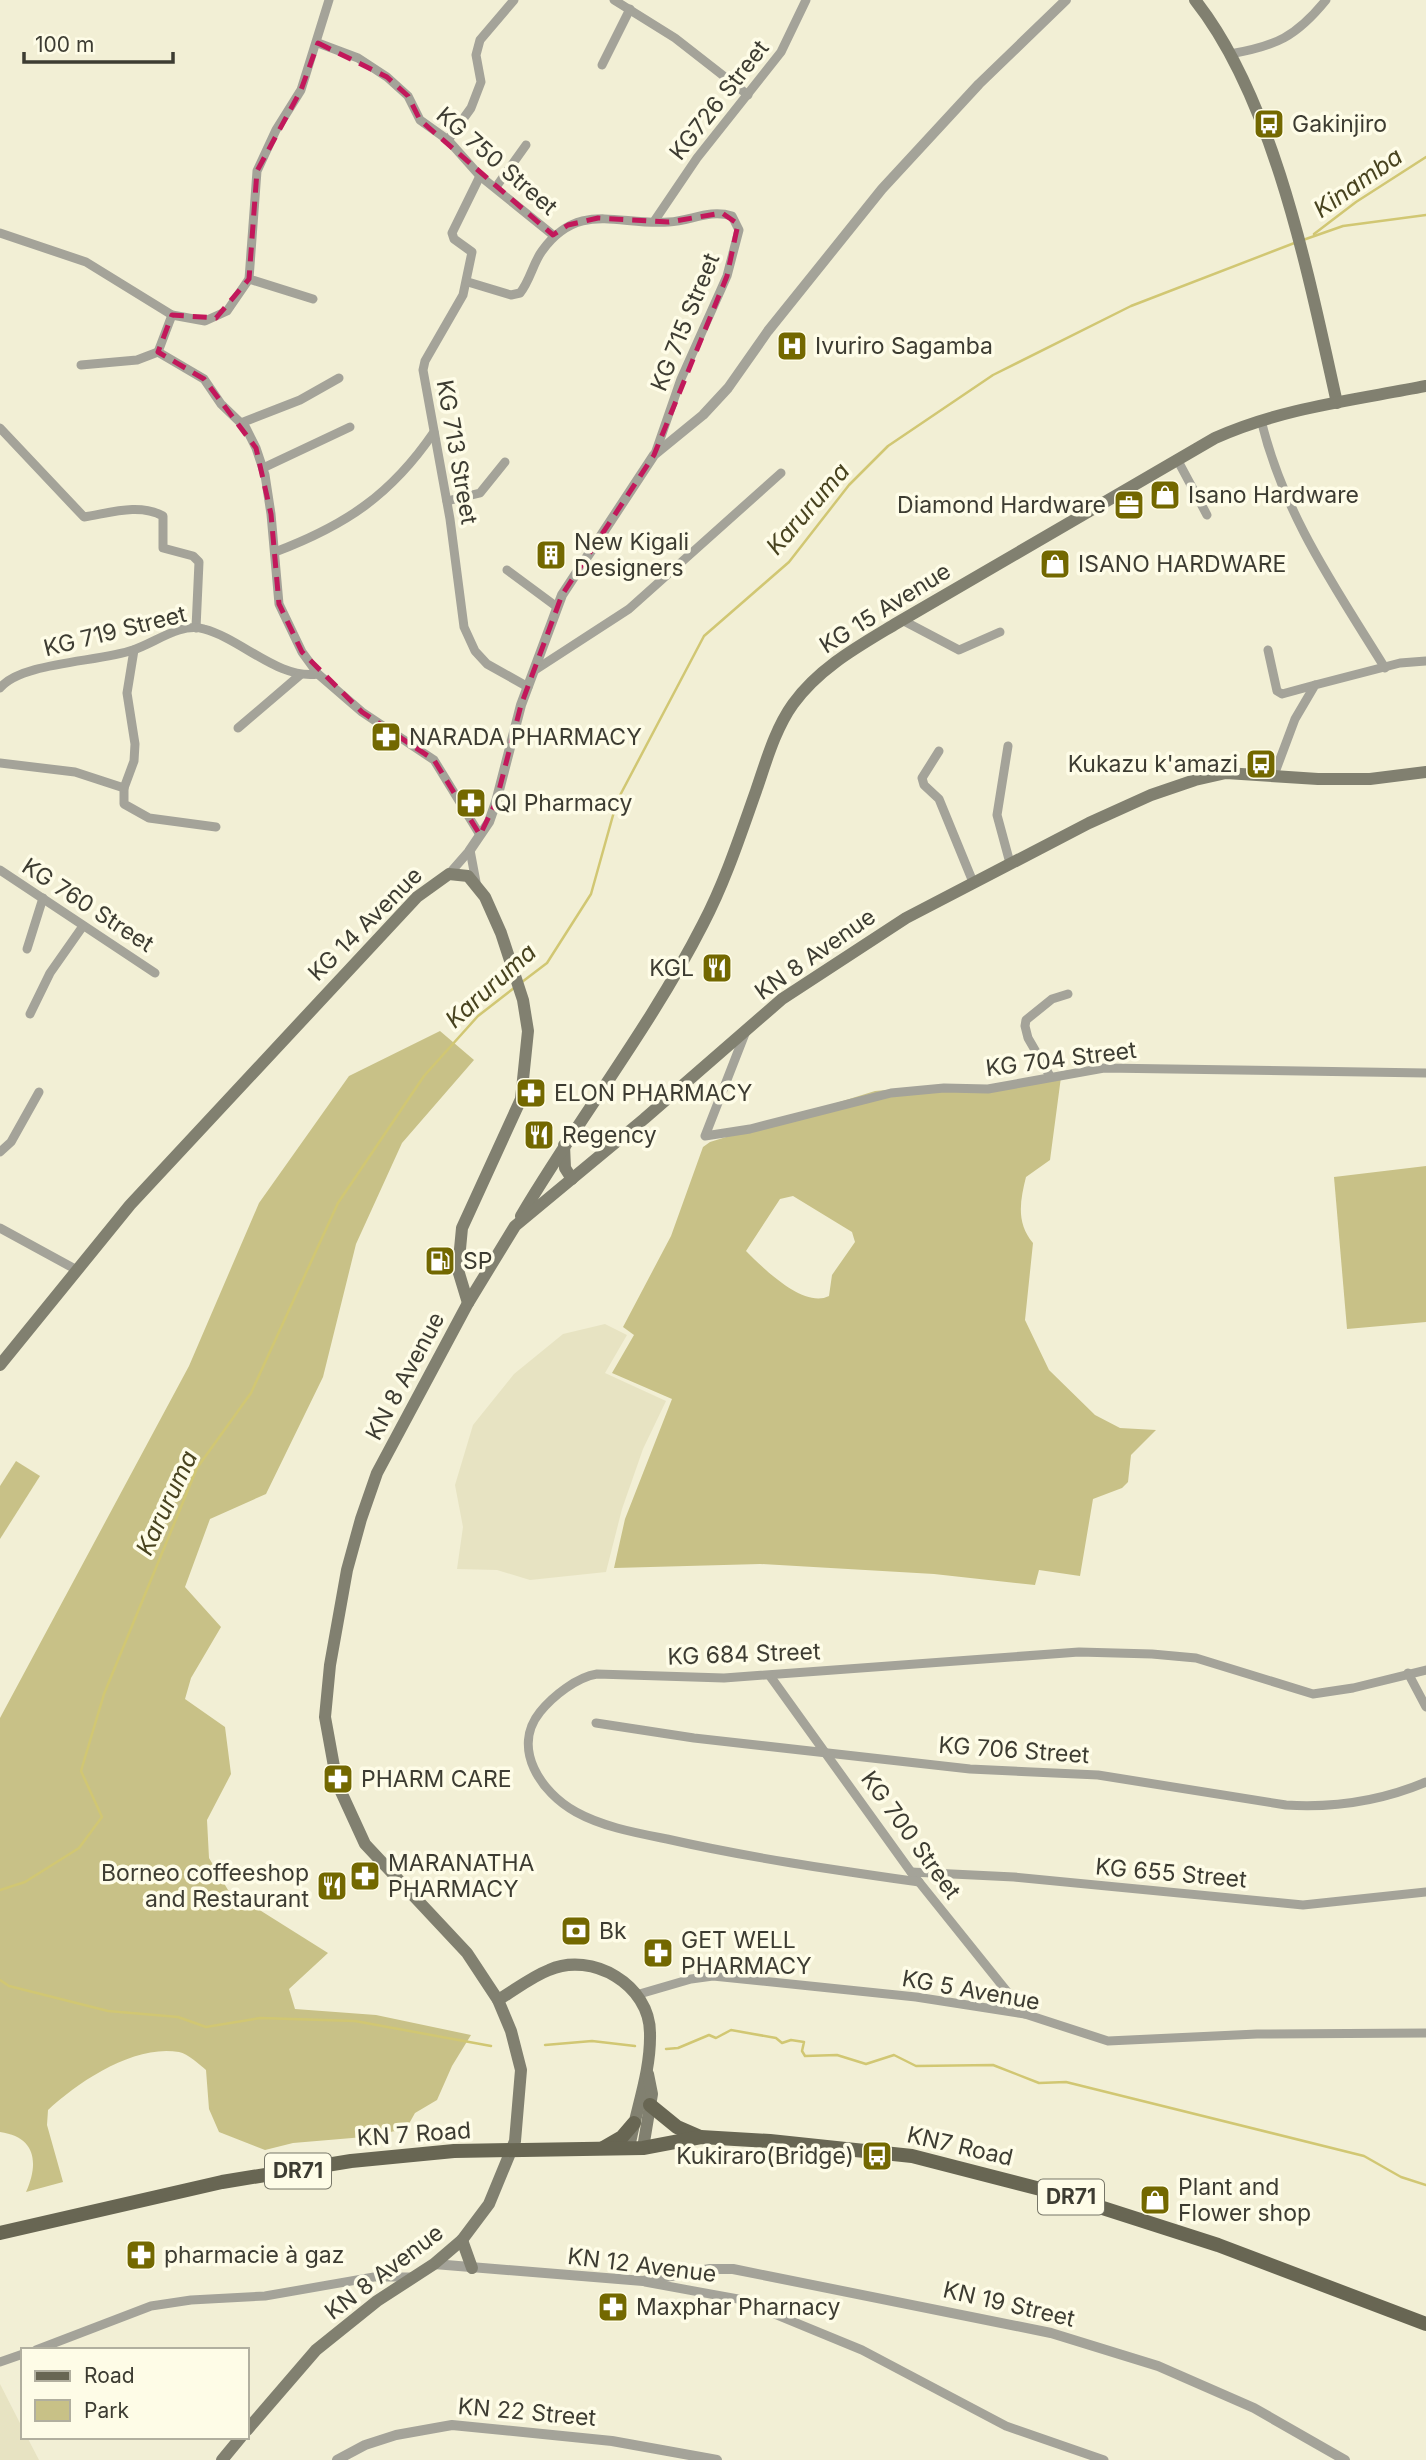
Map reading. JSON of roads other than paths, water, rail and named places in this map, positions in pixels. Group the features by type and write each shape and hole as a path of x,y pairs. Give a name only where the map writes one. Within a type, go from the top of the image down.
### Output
{"main road":[{"path":"1195,0 1230,54 1257,115 1285,194 1337,403"},
{"name":"KG 15 Avenue","path":"515,1226 550,1167 672,981 704,923 737,844 775,739 792,705 828,667 902,620 1215,438 1261,420 1426,386"},
{"name":"KN 8 Avenue","path":"248,2429 316,2350 412,2277 434,2264 461,2240 480,2218 500,2182 515,2141 521,2070 511,2031 498,2000 467,1953 365,1844 337,1783 325,1717 330,1665 361,1519 383,1461 468,1303 515,1226 782,999 848,953 973,882 1089,823 1195,779 1226,773 1318,779 1370,779 1426,772"},
{"name":"KG 14 Avenue","path":"0,1365 75,1269 314,1004 417,897 449,874 461,874 476,882"},
{"path":"468,1303 458,1270 462,1228 521,1099 528,1054 523,1000 501,933 476,882"},
{"path":"564,1148 589,1163"},
{"path":"564,1148 565,1168 572,1179"},
{"path":"550,1167 558,1191"},
{"path":"498,2000 549,1969 581,1965 604,1970 624,1981 636,1995 650,2030 650,2105 636,2148"},
{"path":"636,2148 634,2123 648,2073"},
{"path":"650,2105 677,2127 701,2137"},
{"path":"602,2149 622,2137 634,2123"},
{"name":"KN7 Road","path":"636,2148 701,2137 912,2156 1056,2193 1218,2245 1426,2324"},
{"name":"KN 7 Road","path":"0,2233 222,2182 351,2161 454,2151 636,2148"},
{"path":"461,2240 472,2268"},
{"path":"222,2460 239,2439"}],"street":[{"path":"0,233 86,262 172,315 198,321 216,318 235,301 249,279 257,171 276,130 302,90 329,0"},
{"path":"448,140 471,108 481,82 476,55 480,40 514,0"},
{"path":"614,0 653,27 675,38 748,95"},
{"name":"KG726 Street","path":"655,220 696,158 788,43 806,0"},
{"path":"449,874 480,835 496,802 528,688 557,607 603,528 654,455 703,415 728,388 789,304 882,189 979,84 1066,0"},
{"path":"1230,54 1278,44 1302,27 1326,0"},
{"path":"602,65 630,9"},
{"name":"KG 750 Street","path":"318,43 377,69 408,96 420,120 448,140 480,176 553,235"},
{"path":"496,187 526,145"},
{"name":"KG 713 Street","path":"480,176 452,233 454,239 472,252 468,282 423,366 447,501 464,628 469,641 487,664 528,688"},
{"name":"KG 715 Street","path":"553,235 568,225 586,219 669,222 722,213 732,216 739,230 727,276 681,379 654,455"},
{"path":"468,282 511,295 520,293 538,256 553,235"},
{"path":"249,279 313,299"},
{"path":"158,352 172,315"},
{"path":"81,365 120,363 158,352 204,379 222,404 241,423 256,448 263,468 275,551 279,604 292,636 318,674 381,726 434,760 480,835"},
{"path":"241,423 279,409 339,378"},
{"path":"1261,420 1280,479 1313,555 1385,668"},
{"path":"263,468 350,427"},
{"path":"0,428 84,517 116,510 144,510 163,516 163,548 196,557 199,562 196,628"},
{"path":"275,551 320,532 380,496 401,477 434,432"},
{"path":"1177,459 1207,515"},
{"path":"447,501 480,493 505,462"},
{"path":"535,670 629,608 780,473"},
{"path":"507,570 557,607"},
{"path":"902,620 959,650 1000,632"},
{"name":"KG 719 Street","path":"0,688 18,673 134,650 162,636 196,628 213,632 300,675 318,674"},
{"path":"134,650 127,694 134,753 124,788 124,804 138,813 216,827"},
{"path":"1268,650 1277,691 1282,694 1385,668 1426,661"},
{"path":"238,728 300,675"},
{"path":"1273,775 1295,719 1315,685"},
{"path":"1008,746 997,815 1010,863"},
{"path":"939,751 922,778 924,785 939,799 973,882"},
{"path":"0,763 75,772 124,788"},
{"path":"470,850 476,882"},
{"name":"KG 760 Street","path":"0,870 156,972"},
{"path":"27,949 43,898"},
{"path":"30,1014 50,973 83,926"},
{"path":"1050,1076 1028,1038 1026,1020 1052,999 1068,994"},
{"name":"KG 704 Street","path":"747,1030 705,1136 750,1129 891,1093 944,1088 988,1089 1104,1068 1175,1067 1426,1073"},
{"path":"0,1152 11,1142 39,1093"},
{"path":"0,1228 75,1269"},
{"name":"KG 684 Street","path":"919,1882 717,1851 624,1830 586,1817 565,1806 532,1768 527,1746 534,1720 553,1699 585,1677 597,1674 770,1675 1079,1652 1196,1658 1313,1694 1353,1688 1426,1670"},
{"path":"1408,1673 1426,1707"},
{"name":"KG 700 Street","path":"770,1675 911,1872 1025,2014"},
{"name":"KG 706 Street","path":"596,1723 694,1738 970,1769 1098,1774 1307,1807 1388,1797 1426,1782"},
{"name":"KG 655 Street","path":"911,1872 1014,1877 1303,1905 1426,1892"},
{"name":"KG 5 Avenue","path":"636,1995 691,1979 713,1976 916,1997 1025,2014 1108,2041 1257,2034 1425,2034"},
{"name":"KN 12 Avenue","path":"434,2264 643,2281 738,2299 862,2350 1006,2426 1104,2460"},
{"name":"KN 19 Street","path":"643,2281 710,2269 733,2269 1051,2333 1177,2372 1254,2408 1345,2460"},
{"path":"41,2348 151,2306 191,2300 265,2296 374,2277 412,2277"},
{"path":"0,2362 21,2355"},
{"name":"KN 22 Street","path":"337,2460 365,2445 397,2435 452,2425 612,2441 717,2460"}],"waterway":[{"name":"Kinamba","path":"1314,234 1356,202 1426,157"},
{"name":"Karuruma","path":"1303,240 1343,226 1426,215"},
{"name":"Karuruma","path":"522,982 547,963 591,894 617,801 704,636 789,562 849,485 888,446 993,375 1131,306 1297,242"},
{"name":"Karuruma","path":"0,1890 25,1882 79,1848 102,1817 81,1771 104,1694 197,1468 251,1393 338,1203 424,1076 478,1016 514,988"},
{"path":"0,1980 9,1986 108,2011 178,2017 206,2027 260,2018 355,2021 491,2046"},
{"path":"666,2049 678,2048 709,2035 716,2038 731,2030 776,2038 782,2043 791,2040 804,2042 802,2051 805,2056 837,2055 866,2064 894,2055 916,2066 993,2065 1039,2083 1066,2082 1364,2156 1401,2177 1426,2185"},
{"path":"545,2045 592,2041 635,2046"}],"place":[{"name":"Gakinjiro","path":"1269,124"},
{"name":"Ivuriro Sagamba","path":"792,346"},
{"name":"Isano Hardware","path":"1165,495"},
{"name":"Diamond Hardware","path":"1129,505"},
{"name":"New Kigali Designers","path":"551,555"},
{"name":"ISANO HARDWARE","path":"1055,564"},
{"name":"NARADA PHARMACY","path":"386,737"},
{"name":"Kukazu k'amazi","path":"1261,764"},
{"name":"Ql Pharmacy","path":"471,803"},
{"name":"KGL","path":"717,968"},
{"name":"ELON PHARMACY","path":"531,1093"},
{"name":"Regency","path":"539,1135"},
{"name":"SP","path":"440,1261"},
{"name":"PHARM CARE","path":"338,1779"},
{"name":"MARANATHA PHARMACY","path":"365,1876"},
{"name":"Borneo coffeeshop and Restaurant","path":"332,1886"},
{"name":"Bk","path":"576,1931"},
{"name":"GET WELL PHARMACY","path":"658,1953"},
{"name":"Kukiraro(Bridge)","path":"877,2156"},
{"name":"Plant and Flower shop","path":"1155,2200"},
{"name":"pharmacie à gaz","path":"141,2255"},
{"name":"Maxphar Pharnacy","path":"613,2307"}]}
